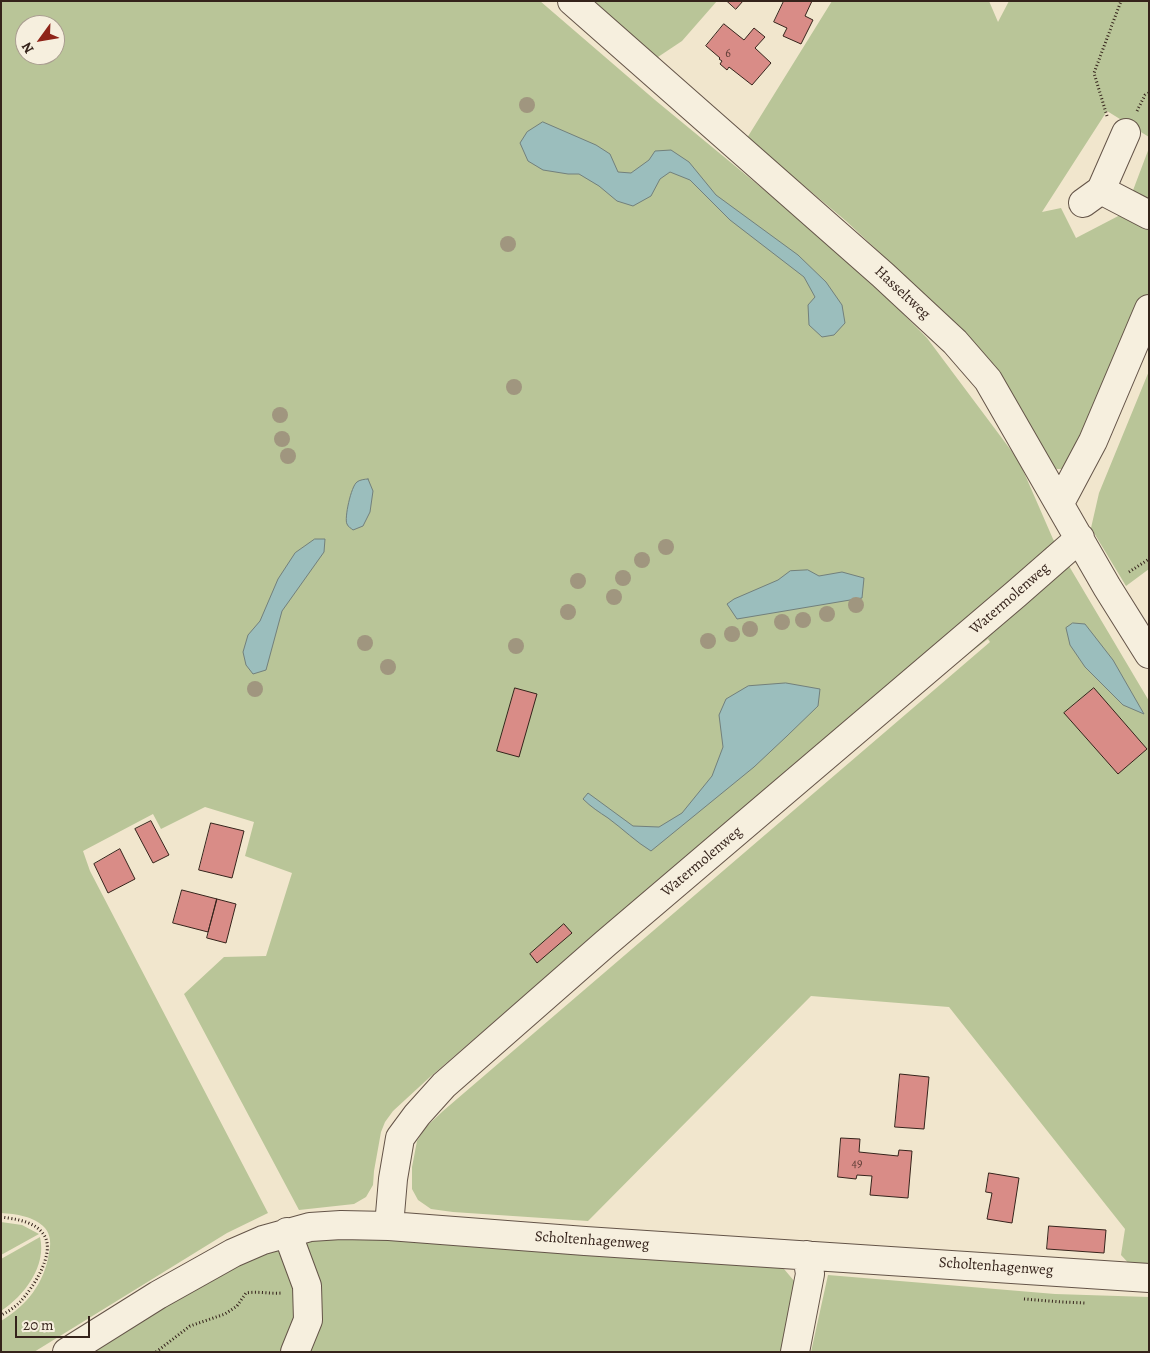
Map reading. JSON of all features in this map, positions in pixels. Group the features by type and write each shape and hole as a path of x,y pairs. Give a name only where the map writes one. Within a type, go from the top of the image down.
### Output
{"street":[{"name":"Hasseltweg","path":"572,1 883,275 955,342 988,380 1149,654"},
{"path":"1118,128 1092,196 1149,215"},
{"path":"1060,503 1093,441 1149,309"},
{"name":"Watermolenweg","path":"389,1226 393,1179 400,1138 444,1085 1080,538"},
{"name":"Scholtenhagenweg","path":"67,1352 158,1295 233,1253 287,1232 310,1227 341,1225 389,1226 585,1241 1149,1278"},
{"path":"287,1232 307,1286 308,1320 295,1352"},
{"path":"795,1352 810,1274 807,1255"}],"path":[{"path":"1118,128 1094,73 1121,1"},
{"path":"1,1217 20,1220 36,1227 45,1236 47,1249 34,1284 20,1303 1,1315"},
{"path":"156,1352 190,1326 225,1314 237,1306 246,1294 254,1292 260,1294 281,1293 307,1286"}],"green space":[{"path":"1,1 540,1 655,100 854,264 927,338 1019,461 1053,539 1149,701 1149,1270 1134,1269 1121,1255 1125,1229 949,1007 811,996 588,1221 431,1209 418,1200 412,1189 412,1167 417,1141 426,1127 990,642 988,639 540,982 430,1077 393,1111 385,1122 381,1132 373,1185 366,1197 354,1204 299,1210 184,994 224,957 266,956 292,873 245,856 254,822 205,807 161,829 153,814 83,851 90,871 268,1213 227,1233 34,1352 1,1352 1,1321 19,1308 33,1293 47,1264 50,1250 49,1237 45,1228 30,1218 1,1213"},
{"path":"589,1 717,1 682,41 655,59"},
{"path":"832,1 989,1 998,22 1009,1 1149,1 1149,137 1107,111 1042,212 1061,208 1076,238 1126,212 1149,221 1149,294 1081,451 1064,469 1057,469 1047,464 987,358 959,327 846,221 747,138"},
{"path":"1149,148 1149,204 1132,193"},
{"path":"1149,371 1149,569 1126,586 1091,528 1099,493"},
{"path":"1,1222 22,1225 39,1234 1,1255"},
{"path":"392,1234 772,1260 784,1269 795,1282 788,1352 305,1352 303,1243 308,1238"},
{"path":"40,1237 40,1259 32,1279 18,1297 1,1311 1,1259"},
{"path":"273,1248 281,1251 301,1308 283,1352 84,1352 199,1284"},
{"path":"828,1275 1055,1294 1149,1297 1149,1352 811,1352"}],"water":[{"path":"543,122 596,145 610,154 618,172 631,173 649,160 655,151 671,150 689,162 716,195 798,255 826,282 842,305 845,323 834,335 822,337 809,325 808,305 815,297 804,277 730,220 690,180 670,172 660,179 651,196 633,206 617,201 599,186 579,174 543,170 528,161 520,143 527,132"},
{"path":"368,479 373,491 370,512 363,526 353,530 346,521 350,496 357,482"},
{"path":"315,539 325,539 324,552 282,611 266,670 253,674 246,665 243,652 248,635 260,621 278,579 295,553"},
{"path":"808,570 819,576 842,572 864,578 862,598 737,619 727,604 734,599 778,580 790,571"},
{"path":"1073,623 1085,624 1113,660 1144,714 1123,705 1085,667 1070,645 1066,628"},
{"path":"786,683 820,689 818,706 754,767 651,851 583,799 588,793 633,826 659,827 682,813 712,776 723,747 719,715 726,699 748,686"}],"building":[{"path":"727,1 743,1 736,9"},
{"path":"784,1 812,1 805,16 813,20 801,44 783,36 787,28 774,22"},
{"path":"724,24 744,40 754,28 765,37 755,48 771,63 752,85 729,67 727,70 720,64 722,61 720,58 706,46"},
{"path":"515,688 537,694 519,757 497,751"},
{"path":"1094,688 1147,749 1118,774 1064,713"},
{"path":"151,821 169,855 153,863 135,829"},
{"path":"211,823 244,831 232,878 199,870"},
{"path":"120,849 135,879 108,893 94,864"},
{"path":"182,890 217,899 208,932 173,923"},
{"path":"217,899 236,904 226,943 207,938"},
{"path":"564,924 572,933 537,963 530,954"},
{"path":"900,1074 929,1077 924,1129 895,1127"},
{"path":"841,1138 860,1139 859,1152 898,1156 899,1150 912,1151 908,1198 870,1195 872,1176 857,1175 856,1179 838,1177"},
{"path":"989,1173 1019,1178 1012,1223 987,1219 992,1193 986,1192"},
{"path":"1049,1226 1106,1230 1104,1253 1047,1249"}]}
